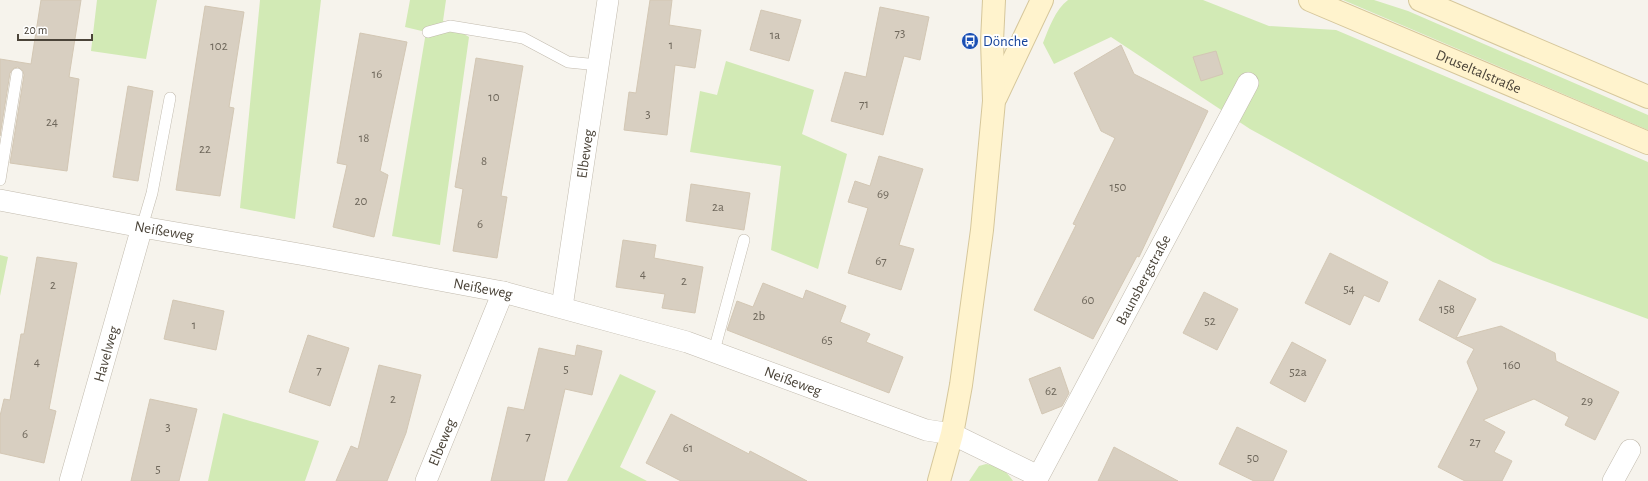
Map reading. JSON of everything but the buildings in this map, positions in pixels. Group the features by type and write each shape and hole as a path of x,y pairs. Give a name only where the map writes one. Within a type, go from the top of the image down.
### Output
{"main road":[{"path":"939,481 952,434 961,385 982,230 994,102 992,41 994,0"},
{"path":"994,102 1042,0"},
{"name":"Druseltalstraße","path":"1310,0 1648,143"},
{"path":"1420,0 1648,96"}],"street":[{"name":"Elbeweg","path":"562,307 608,0"},
{"name":"Baunsbergstraße","path":"952,434 1037,479 1248,83"},
{"name":"Neißeweg","path":"0,200 142,228 305,255 503,292 687,342 926,430 952,434"},
{"name":"Havelweg","path":"70,481 142,228"},
{"name":"Elbeweg","path":"426,481 503,292"},
{"path":"1614,481 1630,450"}],"lane":[{"path":"428,32 450,26 523,38 568,62 598,65"},
{"path":"0,180 17,74"},
{"path":"142,228 152,193 170,98"},
{"path":"714,351 744,240"}],"green space":[{"path":"97,0 157,0 146,59 91,51"},
{"path":"260,0 321,0 295,219 240,208"},
{"path":"410,0 446,0 443,21 469,37 440,245 392,236 426,32 405,27"},
{"path":"1068,0 1203,0 1269,26 1336,30 1648,162 1648,319 1493,262 1250,129 1111,37 1054,64 1043,43 1056,14"},
{"path":"1343,0 1374,0 1408,11 1648,115 1648,130"},
{"path":"726,61 814,90 802,134 847,154 818,269 771,250 781,166 690,152 700,91 717,95"},
{"path":"0,255 8,257 0,296"},
{"path":"620,374 656,391 620,467 647,481 567,481"},
{"path":"223,413 319,441 305,481 208,481"},
{"path":"986,464 1002,469 1013,481 969,481 979,466"}],"place":[{"name":"Dönche","path":"970,41"}]}
